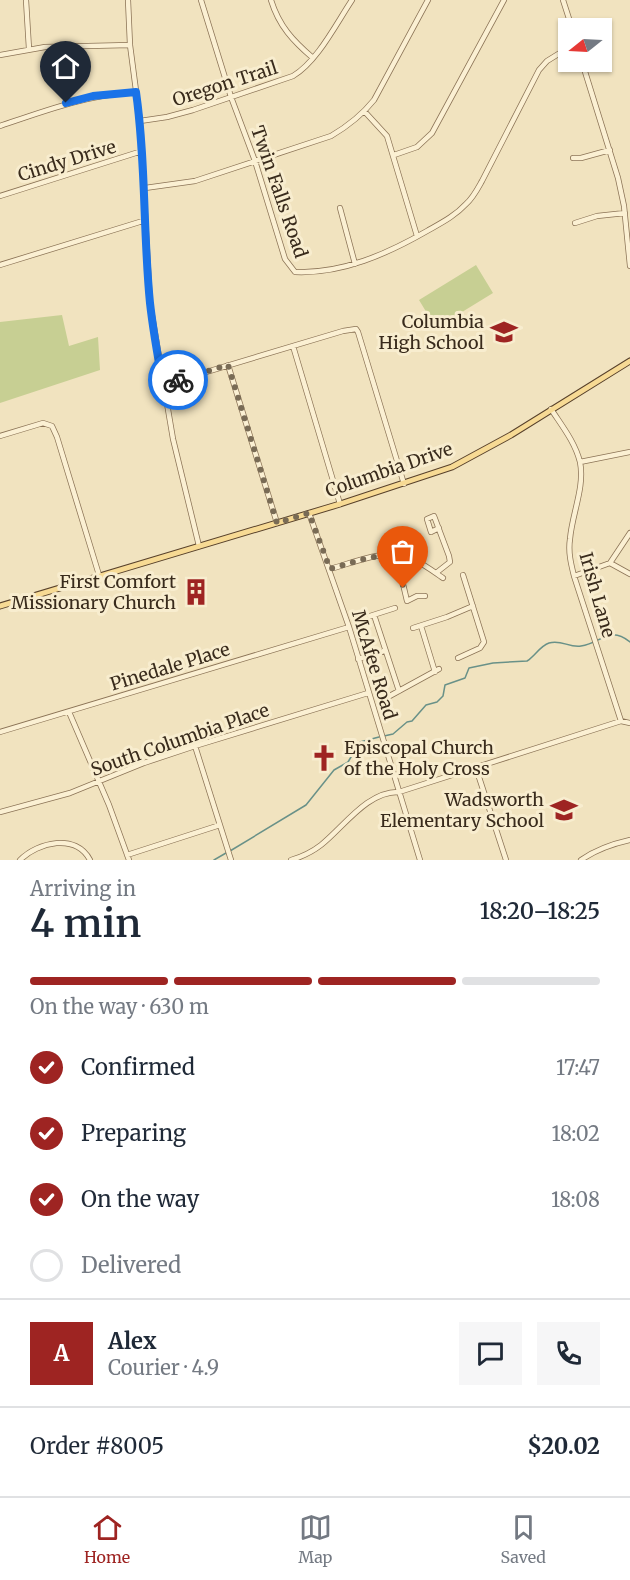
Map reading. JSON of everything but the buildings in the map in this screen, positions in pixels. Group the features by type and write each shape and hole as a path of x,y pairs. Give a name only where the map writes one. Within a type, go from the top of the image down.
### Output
{"main road":[{"name":"Columbia Drive","path":"0,606 340,504 452,467 484,451 630,361"}],"street":[{"path":"26,0 28,49"},
{"path":"128,0 130,45 140,121 145,188 150,303 173,439 199,546"},
{"name":"Twin Falls Road","path":"201,0 276,231 289,267 295,272 355,264 386,253 458,212 474,196 539,70 547,61 558,54"},
{"path":"271,0 284,31 313,58"},
{"name":"Oregon Trail","path":"140,121 167,117 293,76 303,70 313,58 352,0"},
{"path":"145,188 195,181 331,136 344,129 365,112 374,100 428,0"},
{"path":"394,155 417,147 432,133 504,0"},
{"path":"563,0 569,18"},
{"path":"0,55 28,49 130,45"},
{"path":"585,72 610,150 625,213 630,266"},
{"path":"0,126 93,96 136,92"},
{"path":"365,112 387,136 417,236"},
{"path":"573,158 582,159 610,150"},
{"name":"Cindy Drive","path":"0,196 142,151"},
{"path":"340,208 355,264"},
{"path":"575,223 597,216 625,213"},
{"path":"0,265 146,220"},
{"path":"163,385 352,328 358,332 404,484"},
{"path":"293,346 340,504"},
{"path":"228,365 277,523"},
{"name":"Irish Lane","path":"551,409 572,440 580,462 580,486 569,551 574,576 621,721"},
{"path":"0,436 43,423 52,426 99,575"},
{"path":"580,462 630,452"},
{"name":"McAfee Road","path":"309,513 330,569 420,860"},
{"path":"436,573 450,562 439,528"},
{"path":"574,576 610,564 630,533"},
{"path":"330,569 367,558 396,554 410,557 443,578"},
{"path":"396,554 407,601 414,597 425,596"},
{"path":"610,564 630,574"},
{"path":"458,658 480,648 484,642 463,575"},
{"path":"413,628 473,606"},
{"path":"395,608 372,616 399,691"},
{"path":"386,698 437,671 421,626"},
{"name":"Pinedale Place","path":"0,732 348,627"},
{"path":"358,659 384,651"},
{"name":"South Columbia Place","path":"0,812 70,793 144,763 368,693"},
{"path":"69,712 128,858 220,825"},
{"path":"291,860 300,859 319,846 372,800 621,721 630,723"},
{"path":"195,746 231,860"},
{"path":"476,768 506,860"},
{"path":"581,860 607,845 630,840"},
{"path":"20,860 41,846 60,842 78,847 90,860"}],"green space":[{"path":"476,265 493,293 436,328 419,300"},
{"path":"62,315 69,346 98,337 100,370 0,403 0,322"}],"waterway":[{"path":"384,736 393,734 407,722 412,721 426,705 437,702 443,696 445,685 465,678 469,668 493,663 527,661 543,646 553,642 581,646 611,635 623,637 630,642"},
{"path":"230,851 306,805 334,770 348,762 360,742 379,737"},
{"path":"214,860 226,853"}],"way so far":[{"path":"178,380 228,365 277,523 309,513 330,569 379,555 396,554 403,588"}],"place":[{"name":"Columbia High School","path":"504,332"},
{"name":"First Comfort Missionary Church","path":"196,592"},
{"name":"Episcopal Church of the Holy Cross","path":"324,758"},
{"name":"Wadsworth Elementary School","path":"564,810"}],"route":[{"path":"66,103 93,96 136,92 145,188 150,303 163,385 178,380"}]}
